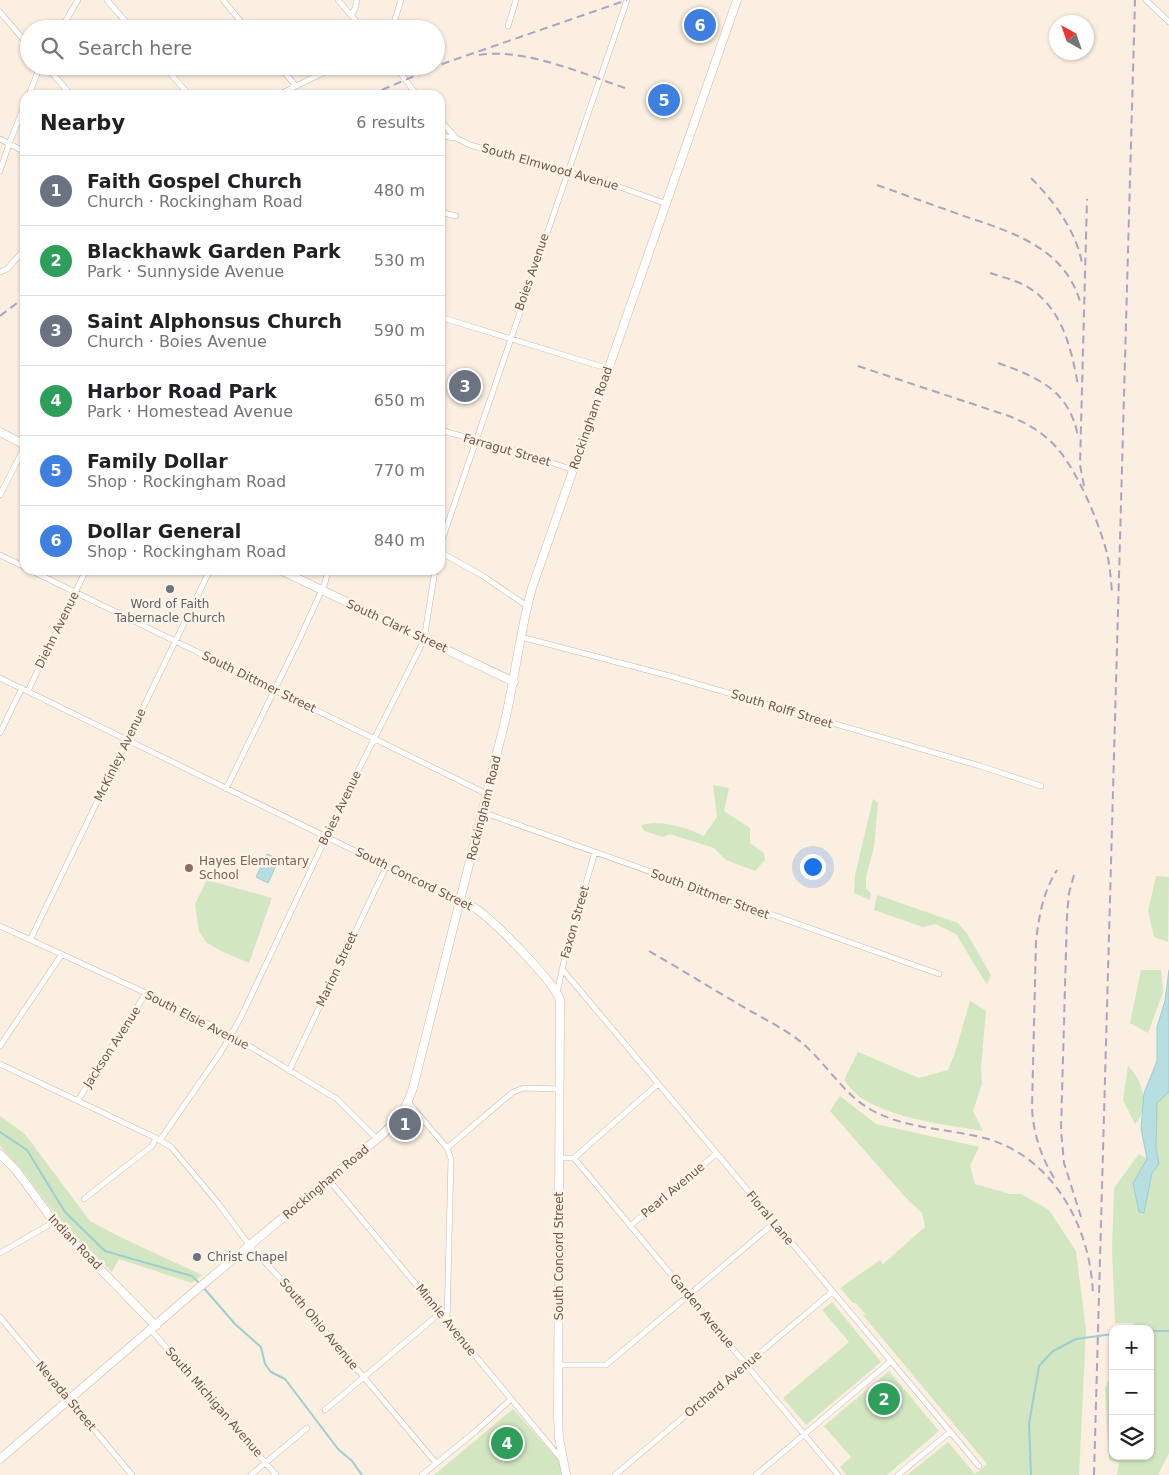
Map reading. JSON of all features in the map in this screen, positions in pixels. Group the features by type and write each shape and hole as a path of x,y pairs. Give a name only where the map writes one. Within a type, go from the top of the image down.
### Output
{"street":[{"path":"66,20 78,0"},
{"path":"108,0 125,20"},
{"path":"223,0 240,20"},
{"path":"338,0 355,20"},
{"path":"351,15 357,0"},
{"path":"395,20 401,0"},
{"path":"508,26 516,0"},
{"name":"Boies Avenue","path":"445,531 566,173 627,0"},
{"name":"Rockingham Road","path":"0,1459 207,1281 377,1139 399,1119 408,1102 514,682 527,606 736,0"},
{"path":"1146,0 1169,22"},
{"path":"0,12 20,35"},
{"path":"31,90 37,75"},
{"path":"54,75 67,90"},
{"path":"172,75 185,90"},
{"path":"287,75 296,86"},
{"path":"288,90 319,75"},
{"path":"402,75 413,90"},
{"path":"0,171 20,116"},
{"name":"South Elmwood Avenue","path":"445,126 456,138 470,144 566,173 614,185 667,204"},
{"path":"445,137 456,138"},
{"path":"0,139 20,150"},
{"path":"445,213 456,216"},
{"path":"0,272 7,269 20,255"},
{"path":"445,319 609,369"},
{"name":"Farragut Street","path":"445,431 527,454 573,470"},
{"path":"0,432 20,443"},
{"path":"0,495 20,456"},
{"path":"0,555 20,565"},
{"path":"445,555 483,576 527,606"},
{"name":"South Dittmer Street","path":"40,575 487,794"},
{"name":"Diehn Avenue","path":"28,691 84,575"},
{"name":"McKinley Avenue","path":"30,940 208,575"},
{"name":"South Clark Street","path":"290,575 514,682"},
{"path":"226,789 274,691 326,575"},
{"name":"Boies Avenue","path":"84,1199 152,1146 221,1052 240,1019 327,836 424,640 434,575"},
{"name":"South Rolff Street","path":"521,637 670,676 980,766 1041,786"},
{"name":"South Concord Street","path":"0,678 226,789 327,836 386,867 474,908 491,921 558,993 561,1006 559,1422 566,1475"},
{"path":"0,733 22,688"},
{"name":"South Dittmer Street","path":"482,812 939,974"},
{"name":"Faxon Street","path":"558,993 562,969 595,852"},
{"name":"Marion Street","path":"290,1071 386,867"},
{"name":"South Elsie Avenue","path":"0,926 146,993 231,1035 337,1099 377,1139"},
{"path":"0,1046 62,954"},
{"name":"Floral Lane","path":"562,969 979,1466"},
{"name":"Jackson Avenue","path":"78,1100 146,993"},
{"name":"South Ohio Avenue","path":"0,1064 78,1100 171,1147 218,1203 250,1246 289,1288 436,1463"},
{"path":"559,1158 574,1158 658,1084"},
{"path":"447,1148 513,1092 524,1088 560,1090"},
{"path":"408,1102 447,1148 451,1159 447,1322"},
{"name":"Indian Road","path":"0,1154 16,1170 54,1222 154,1328"},
{"name":"Pearl Avenue","path":"630,1226 716,1154"},
{"name":"Garden Avenue","path":"574,1158 838,1475"},
{"name":"Minnie Avenue","path":"329,1180 563,1460"},
{"path":"0,1253 54,1222"},
{"path":"559,1365 606,1365 774,1223"},
{"name":"Orchard Avenue","path":"614,1475 832,1292"},
{"path":"325,1410 440,1314"},
{"name":"Nevada Street","path":"1,1320 132,1475"},
{"name":"South Michigan Avenue","path":"154,1328 276,1475"},
{"path":"756,1475 890,1362"},
{"path":"422,1475 476,1431 511,1399"},
{"path":"251,1475 307,1428"},
{"path":"898,1475 950,1432"}],"green space":[{"path":"713,785 729,788 724,811 750,828 750,843 764,853 765,860 755,871 726,860 714,848 670,834 663,837 644,831 641,825 657,823 673,825 704,836 717,817"},
{"path":"873,799 878,803 874,847 866,877 866,888 871,894 870,900 854,893 855,875"},
{"path":"1156,876 1169,877 1168,942 1154,937 1148,911"},
{"path":"207,880 272,898 249,963 206,942 199,931 195,904"},
{"path":"877,895 958,923 966,932 991,975 987,985 956,934 935,924 923,927 874,910"},
{"path":"1141,970 1161,970 1163,992 1148,1033 1130,1023"},
{"path":"1169,984 1169,1453 1158,1475 1117,1475 1119,1463 1109,1460 1154,1460 1154,1325 1115,1323 1112,1249 1114,1188 1139,1154 1147,1159 1133,1183 1139,1212 1145,1213"},
{"path":"970,1001 986,1011 981,1068 982,1084 973,1111 983,1131 906,1117 891,1112 860,1097 844,1080 858,1052 919,1078 948,1070 955,1053"},
{"path":"1128,1066 1138,1079 1144,1102 1143,1110 1135,1124 1123,1100"},
{"path":"840,1096 876,1124 979,1147 970,1166 975,1184 1010,1194 1021,1194 1049,1210 1076,1251 1086,1330 1079,1475 907,1475 948,1442 975,1474 987,1464 862,1314 866,1315 856,1303 853,1303 840,1288 880,1260 883,1264 925,1227 922,1213 906,1198 830,1111"},
{"path":"0,1116 25,1134 90,1221 202,1275 192,1283 119,1259 112,1272 58,1218 23,1171 0,1146"},
{"path":"832,1302 881,1362 806,1425 783,1398 849,1342 822,1310"},
{"path":"889,1371 939,1431 887,1475 846,1475 840,1467 851,1457 824,1426"},
{"path":"1109,1380 1109,1460 1105,1388"},
{"path":"513,1409 560,1462 562,1475 434,1475"}],"water":[{"path":"267,854 279,859 268,883 256,877"},
{"path":"1169,970 1169,1092 1157,1103 1156,1148 1159,1164 1152,1173 1144,1213 1139,1212 1133,1183 1147,1159 1141,1128 1144,1093 1157,1061 1157,1027 1165,1001"}],"waterway":[{"path":"0,1132 27,1150 65,1212 105,1251 192,1276 200,1284"},
{"path":"203,1287 235,1324 261,1347 265,1364 271,1372 285,1379 338,1449 352,1461 362,1475"},
{"path":"1154,1331 1169,1331"},
{"path":"1031,1475 1029,1424 1039,1366 1053,1351 1076,1339 1109,1335"}],"railway":[{"path":"445,63 627,0"},
{"path":"1094,1475 1135,0"},
{"path":"479,55 497,54 534,58 625,88"},
{"path":"382,90 417,75"},
{"path":"1031,178 1048,196 1063,217 1075,239 1082,263"},
{"path":"877,185 999,228 1034,245 1050,256 1063,269 1074,285 1081,305"},
{"path":"1084,486 1080,465 1087,199"},
{"path":"990,273 1026,286 1048,305 1063,329 1072,356 1078,385"},
{"path":"0,316 20,301"},
{"path":"998,363 1039,380 1060,397 1074,421 1078,437"},
{"path":"858,366 1009,416 1029,425 1047,438 1065,458 1088,500 1105,545 1112,592"},
{"path":"1054,1178 1038,1144 1032,1108 1036,941 1042,904 1057,870"},
{"path":"1074,875 1069,893 1067,915 1061,1130 1064,1163 1081,1217"},
{"path":"649,951 795,1037 810,1050 850,1094 868,1108 897,1121 912,1125 988,1139 1012,1149 1032,1163 1050,1180 1065,1200 1077,1222 1091,1270 1093,1295"}],"place":[{"name":"Dollar General","path":"700,25"},
{"name":"Family Dollar","path":"664,100"},
{"name":"Saint Alphonsus Church","path":"465,386"},
{"name":"Word of Faith Tabernacle Church","path":"170,589"},
{"name":"Hayes Elementary School","path":"189,868"},
{"name":"Faith Gospel Church","path":"405,1124"},
{"name":"Christ Chapel","path":"197,1257"},
{"name":"Blackhawk Garden Park","path":"884,1399"},
{"name":"Harbor Road Park","path":"507,1443"}]}
